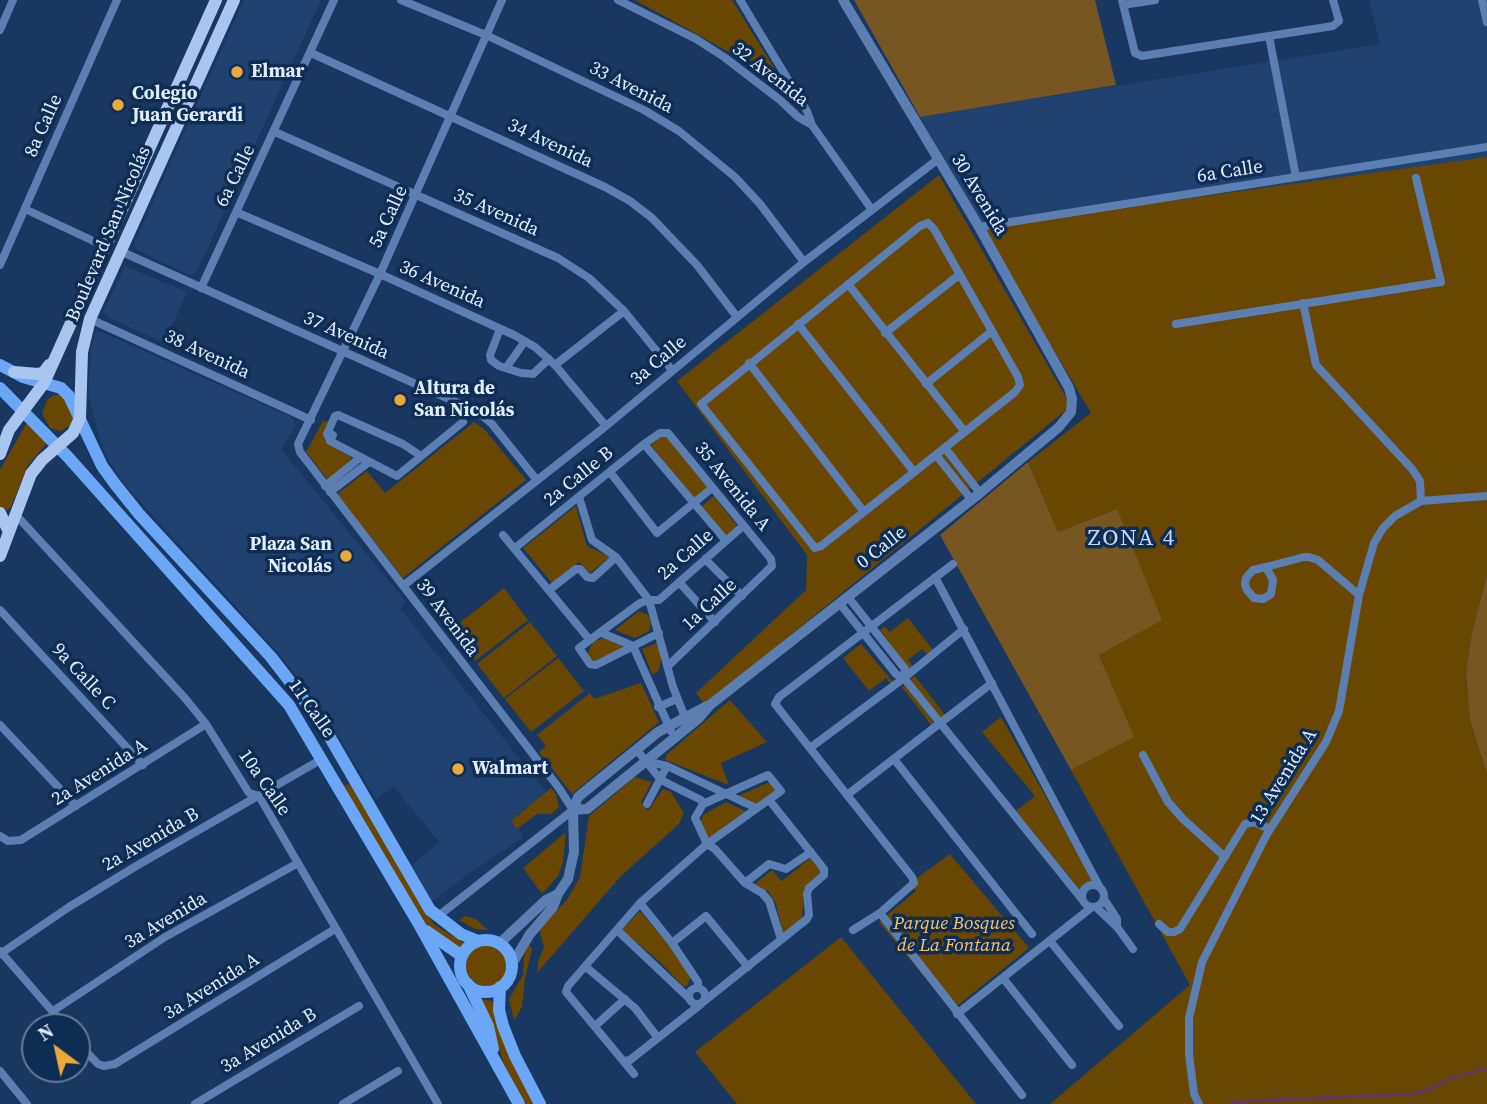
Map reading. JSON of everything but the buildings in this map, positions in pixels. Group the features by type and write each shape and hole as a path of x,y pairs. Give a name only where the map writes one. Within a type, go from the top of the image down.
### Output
{"main road":[{"name":"Boulevard San Nicolás","path":"0,453 9,430 44,383 216,0"},
{"name":"Boulevard San Nicolás","path":"80,418 82,352 90,319 234,0"},
{"path":"14,372 43,373 57,353"},
{"name":"11 Calle","path":"0,365 44,383 52,383 69,396 102,466 139,514 271,657 321,722 430,910 461,934 478,941"},
{"name":"11 Calle","path":"0,388 58,446 289,705 420,926 519,1104"},
{"path":"0,556 35,469 73,433 80,418"},
{"path":"0,513 9,532"},
{"path":"420,926 462,956"},
{"path":"495,1062 488,1026 461,971 462,956 466,950 478,941 485,940 500,943 509,952 512,964 509,977 500,988 499,1010 515,1056 540,1104"},
{"path":"468,984 484,991 500,988"}],"street":[{"path":"0,30 13,0"},
{"name":"8a Calle","path":"0,265 117,0"},
{"name":"6a Calle","path":"201,288 334,0"},
{"name":"33 Avenida","path":"401,0 486,35 644,110 680,131 734,177 760,204 804,262"},
{"name":"5a Calle","path":"298,444 380,274 502,0"},
{"name":"32 Avenida","path":"618,0 696,39 752,77 797,117 812,125 872,210"},
{"path":"740,0 807,111 812,125"},
{"name":"30 Avenida","path":"843,0 979,227 1069,388 1071,412"},
{"path":"1155,0 1123,2 1138,56 1337,24 1339,21 1333,0"},
{"path":"1482,0 1487,22"},
{"path":"1269,36 1296,177"},
{"name":"34 Avenida","path":"311,53 452,116 630,201 652,218 697,265 737,317"},
{"path":"780,100 794,89"},
{"name":"35 Avenida","path":"275,132 558,258 589,278 624,311 672,370"},
{"name":"6a Calle","path":"979,227 1487,146"},
{"name":"3a Calle","path":"402,586 606,426 804,262 937,160"},
{"path":"1176,324 1441,282 1416,178"},
{"path":"25,209 104,246"},
{"name":"36 Avenida","path":"236,212 525,341 552,362 606,426"},
{"path":"928,223 934,229 992,331 1020,385 1015,392 945,448 815,548 701,404 848,284 920,226 928,223"},
{"name":"37 Avenida","path":"120,251 478,412 492,424 536,479"},
{"path":"885,333 958,275"},
{"path":"848,284 965,432"},
{"path":"1303,303 1316,365 1412,469 1420,481 1421,501"},
{"path":"500,328 490,355 491,360 506,368 533,374 624,311"},
{"name":"38 Avenida","path":"90,319 311,420"},
{"path":"798,324 914,472"},
{"path":"926,384 992,331"},
{"path":"506,368 525,341"},
{"path":"749,363 864,512"},
{"name":"0 Calle","path":"437,917 573,810 579,797 635,749 667,726 686,721 710,705 976,496 1059,427 1071,412"},
{"path":"421,456 403,444 338,415 327,434 397,476 463,422"},
{"name":"2a Calle B","path":"515,548 644,444 663,432"},
{"name":"35 Avenida A","path":"663,432 668,433 771,559 772,566"},
{"name":"39 Avenida","path":"298,444 300,452 559,788 573,810"},
{"path":"644,444 726,541"},
{"path":"945,448 959,465 976,496"},
{"path":"936,455 949,472 976,496"},
{"path":"328,489 365,459"},
{"path":"949,472 959,465"},
{"path":"610,472 657,533 712,488"},
{"name":"13 Avenida A","path":"1199,1104 1194,1094 1189,1054 1189,1018 1202,962 1270,829 1326,742 1339,711 1359,594 1374,543 1383,528 1395,516 1421,501 1487,496"},
{"path":"579,497 592,540 616,557 649,600 677,699 686,721"},
{"name":"10a Calle","path":"16,515 184,697 206,724 249,793 259,796 439,1104"},
{"name":"2a Calle","path":"633,646 593,665 579,648 589,639 603,633 640,603 659,600 743,526"},
{"path":"503,535 589,639"},
{"path":"549,590 576,569 593,578 616,557"},
{"path":"1266,567 1313,557 1359,594"},
{"path":"705,559 742,596"},
{"path":"853,930 880,913 914,883 912,877 775,704 779,697 953,564"},
{"name":"1a Calle","path":"668,666 772,566"},
{"path":"935,577 1103,891 1104,899 1117,919 1117,928"},
{"path":"679,582 715,622"},
{"path":"844,600 872,625 905,669 904,678"},
{"path":"844,600 896,674 904,678 1085,905 1094,907 1117,928 1133,949"},
{"name":"9a Calle C","path":"0,610 143,765"},
{"path":"810,748 964,629"},
{"path":"603,633 633,646 674,738"},
{"path":"633,646 659,633"},
{"path":"848,794 992,683"},
{"path":"659,707 677,699"},
{"name":"0 Calle","path":"573,810 587,810 674,738 686,721"},
{"name":"2a Avenida A","path":"0,836 8,841 21,840 206,724"},
{"path":"0,725 76,806"},
{"path":"635,749 661,780 704,804"},
{"path":"1143,755 1168,802 1225,857"},
{"name":"2a Avenida B","path":"1,952 126,872 322,759"},
{"path":"894,759 1032,934"},
{"path":"645,761 667,766 756,808"},
{"path":"647,804 667,766"},
{"path":"681,789 686,775"},
{"path":"634,1074 566,992 568,986 640,904 708,844 781,791 768,775 704,804 695,818 708,844 745,883 762,893 769,901 781,939"},
{"path":"625,1061 631,1060 807,919 809,888 824,875 824,869 770,801"},
{"path":"512,964 530,934 553,907 568,879 575,852 573,810"},
{"path":"1159,924 1168,932 1180,929 1245,824 1254,822 1270,829"},
{"path":"745,883 769,864 786,869 811,852"},
{"name":"3a Avenida","path":"53,1011 165,937 298,863"},
{"path":"1081,898 1085,887 1091,884 1099,886"},
{"path":"500,943 546,900 558,894"},
{"path":"957,1014 1104,899"},
{"path":"640,904 673,943 698,982 705,997 702,1003"},
{"path":"880,913 1022,1095"},
{"path":"673,943 706,916 748,967"},
{"name":"3a Avenida A","path":"91,1059 104,1066 124,1059 335,929"},
{"path":"617,930 690,1000 702,1003"},
{"path":"1050,941 1119,1026"},
{"path":"1,952 53,1011"},
{"path":"586,967 635,1008 658,1038"},
{"path":"1003,978 1072,1065"},
{"path":"686,1016 691,990 718,991"},
{"path":"595,1026 625,999"},
{"name":"3a Avenida B","path":"195,1104 359,1006"},
{"path":"0,1070 27,1104"},
{"path":"343,1104 398,1071"}],"shaded area":[{"path":"244,0 321,0 197,272 189,275 137,250 134,244"},
{"path":"854,0 1095,0 1116,85 920,117"},
{"path":"1369,0 1487,0 1487,157 981,227 920,117 1380,44"},
{"path":"125,266 187,292 164,343 106,316 104,310"},
{"path":"97,330 291,417 296,425 281,449 406,602 400,608 546,792 511,821 522,833 522,838 432,902 412,865 439,842 394,787 376,799 321,708 280,655 124,484 113,467 102,447 88,395 91,347"},
{"path":"1028,462 1058,532 1117,509 1162,620 1099,655 1134,737 1071,770 940,535"},
{"path":"1487,575 1487,774 1470,720 1466,673 1472,632"}],"green space":[{"path":"635,0 732,0 784,84 785,90 780,93 745,61"},
{"path":"1487,157 1487,575 1472,632 1466,673 1470,720 1487,774 1487,1104 1050,1104 1190,985 1071,770 1133,737 1099,655 1117,509 1058,532 1028,462 1091,413 981,227"},
{"path":"939,175 1071,406 705,705 696,693 806,590 807,555 677,381"},
{"path":"54,395 60,395 66,400 74,419 72,424 61,431 50,428 42,413 47,400"},
{"path":"323,421 329,422 333,447 351,457 352,462 328,480 306,452"},
{"path":"474,422 485,430 526,480 403,578 337,494 367,471 385,493"},
{"path":"29,423 47,443 28,465 11,507 7,510 0,508 0,470"},
{"path":"666,433 709,489 695,500 651,445"},
{"path":"714,496 738,527 727,537 701,507"},
{"path":"576,506 587,546 610,557 590,573 579,562 552,583 523,548"},
{"path":"504,588 528,620 475,661 451,630"},
{"path":"639,611 648,615 651,624 649,631 635,638 615,630"},
{"path":"908,618 934,651 928,655 922,649 908,660 914,667 910,670 880,630 884,626 890,632"},
{"path":"530,622 557,656 504,698 477,664"},
{"path":"603,638 623,645 621,649 595,661 587,655 593,642"},
{"path":"657,643 662,656 658,672 652,674 642,649"},
{"path":"861,644 893,682 891,684 886,678 869,691 843,658"},
{"path":"558,658 584,691 531,732 505,699"},
{"path":"915,676 945,715 941,719 910,679"},
{"path":"641,683 659,722 572,794 539,752 546,746 537,735 590,693 594,699"},
{"path":"905,684 935,724 932,726 902,687"},
{"path":"730,700 767,742 721,763 729,785 665,760 666,755"},
{"path":"1001,717 1093,881 1086,883 1080,890 1016,811 1035,796 982,732"},
{"path":"635,777 652,782 641,802 648,811 663,789 671,792 684,813 679,824 621,876 537,973 544,947 539,929 567,900 580,877 589,816"},
{"path":"770,782 776,790 756,804 738,796"},
{"path":"353,783 426,913 435,925 464,943 461,948 430,930 420,916 344,786"},
{"path":"551,788 556,794 559,807 551,814 537,814 517,829 511,821"},
{"path":"726,802 747,812 711,838 706,837 700,824 703,815"},
{"path":"566,832 563,862 558,876 542,894 523,868"},
{"name":"Parque Bosques de La Fontana","path":"950,854 1029,948 952,1010 879,922 916,891 910,883"},
{"path":"810,858 823,874 804,889 802,921 784,937 776,904 768,891 752,886 772,870 782,881"},
{"path":"640,911 669,945 691,977 687,986 683,986 622,930"},
{"path":"465,916 476,919 488,930 475,929 459,920"},
{"path":"841,937 976,1104 737,1104 695,1052"},
{"path":"487,944 502,950 508,965 502,980 487,986 472,980 466,965 472,950"},
{"path":"529,944 532,949 522,1007 514,1020 509,999 523,975 524,956"},
{"path":"480,999 492,1001 510,1059 534,1104 526,1104 503,1062 492,1025"}],"waterway":[{"path":"1229,1104 1244,1101 1412,1094 1487,1068"}],"place":[{"name":"Elmar","path":"237,72"},
{"name":"Colegio Juan Gerardi","path":"118,105"},
{"name":"Altura de San Nicolás","path":"400,400"},
{"name":"Plaza San Nicolás","path":"346,556"},
{"name":"Walmart","path":"458,769"}],"district":[{"name":"ZONA 4","path":"1132,539"}]}
